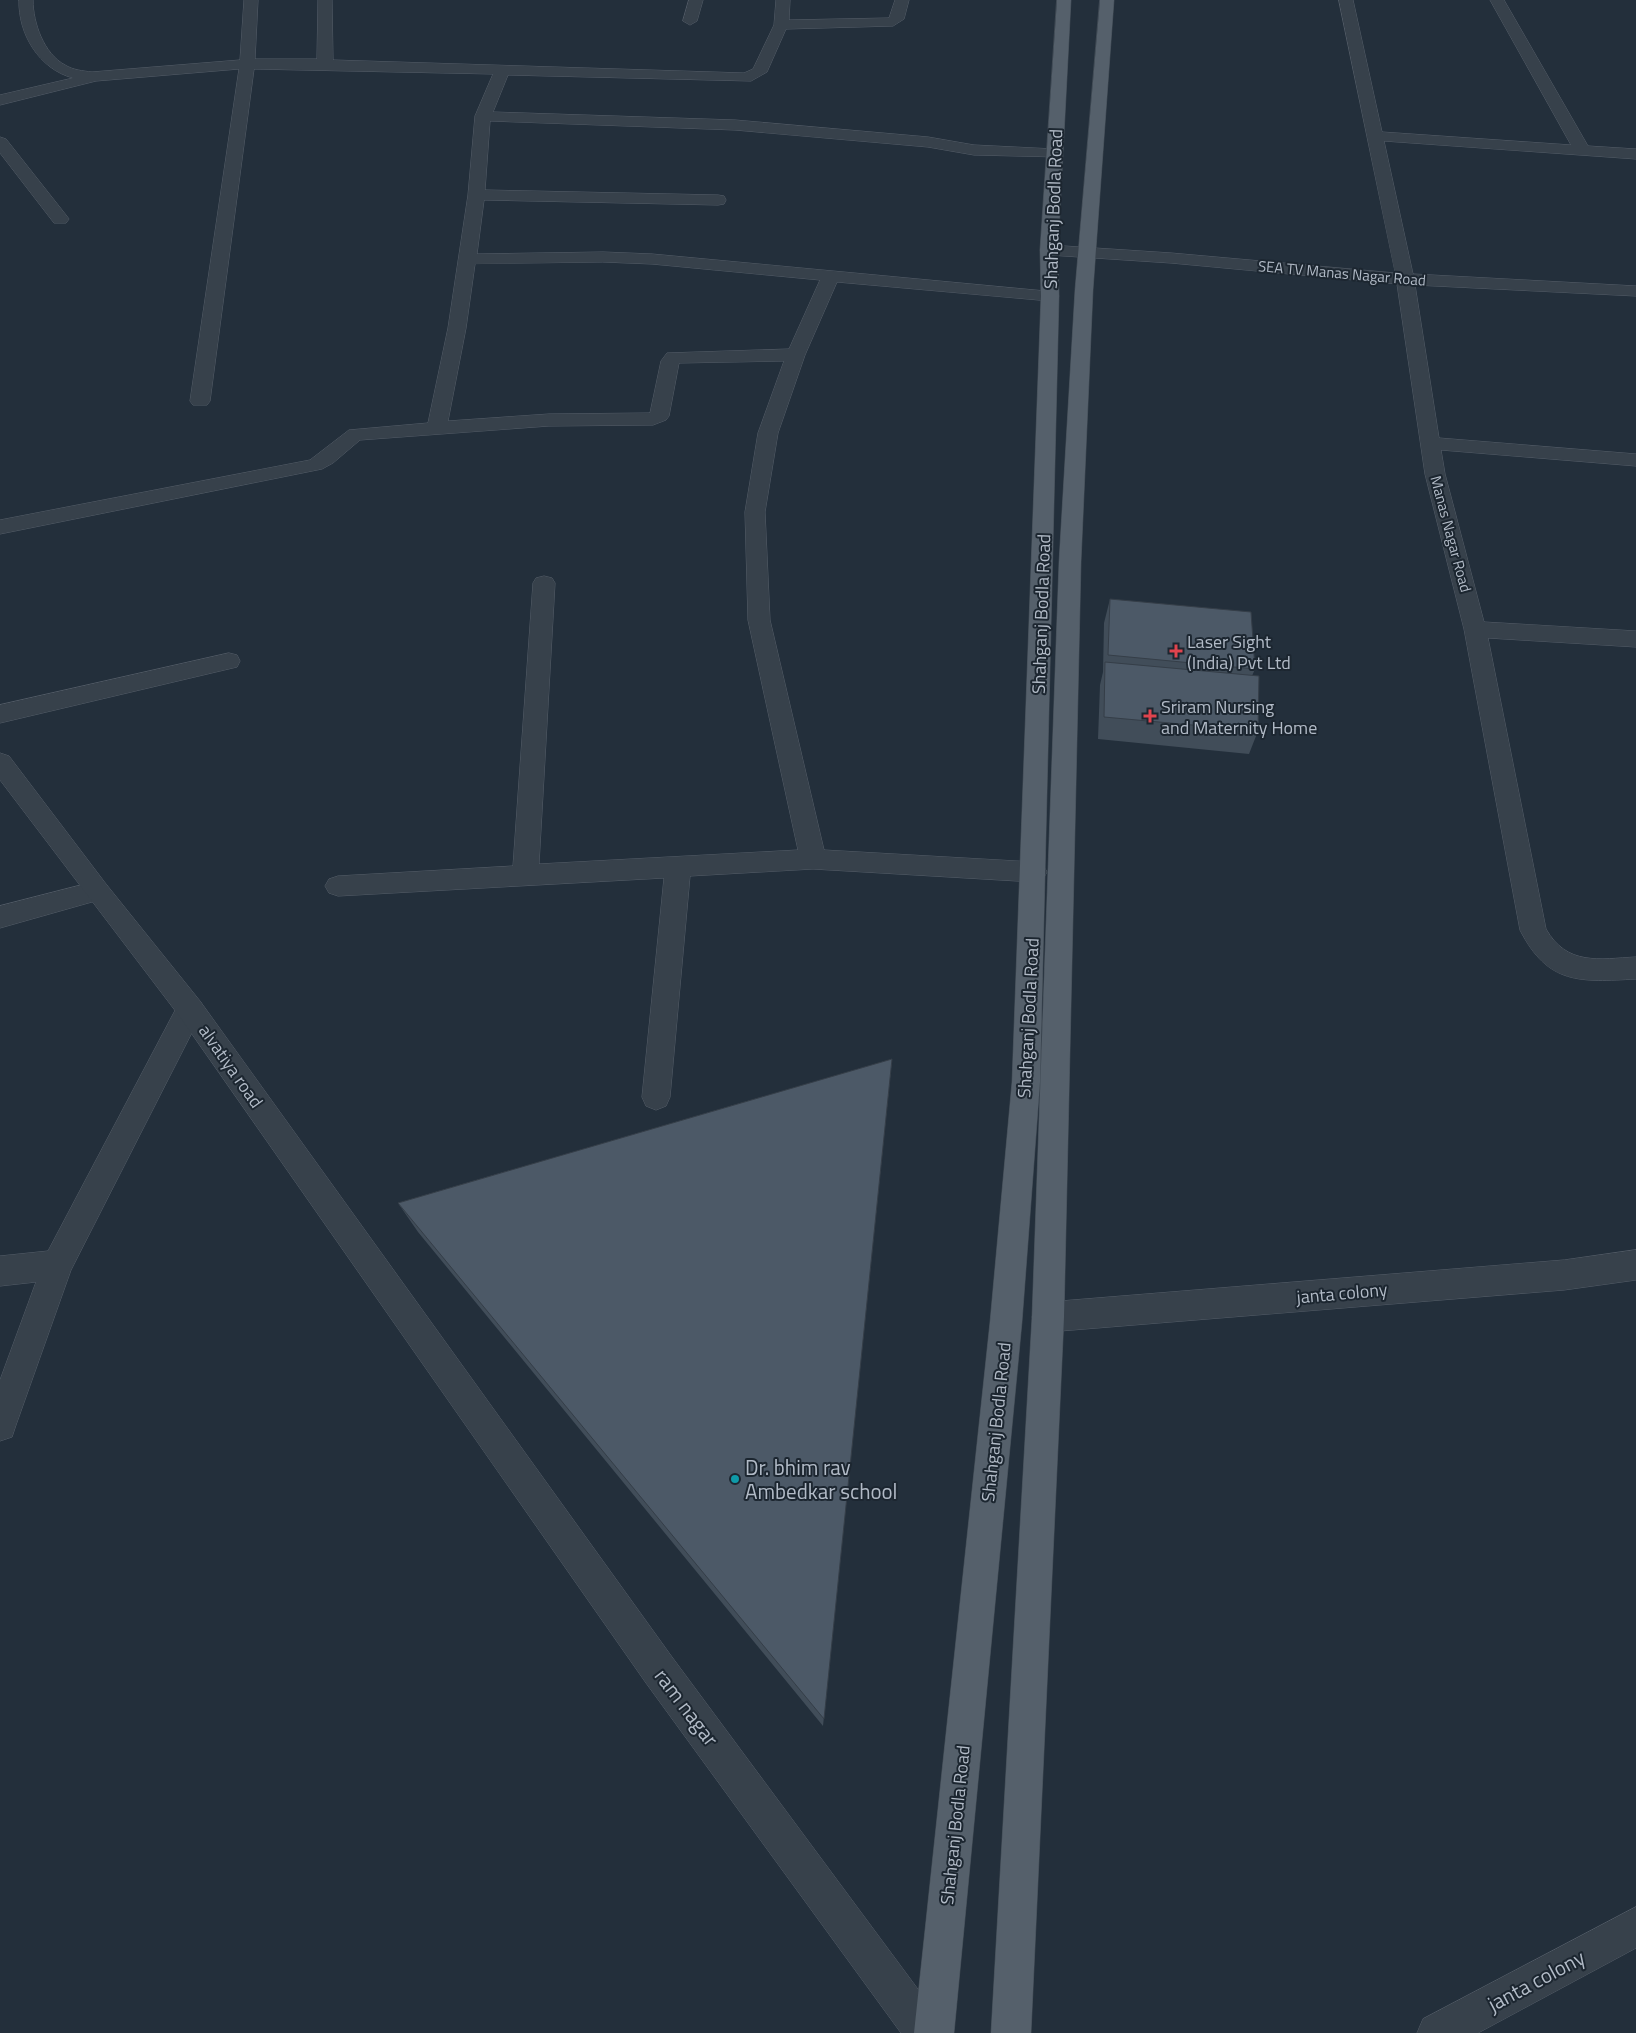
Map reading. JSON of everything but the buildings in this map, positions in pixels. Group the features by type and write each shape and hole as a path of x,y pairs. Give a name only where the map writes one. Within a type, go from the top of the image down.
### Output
{"main road":[{"name":"Shahganj Bodla Road","path":"934,2033 1007,1312 1026,1082 1034,872 1050,296 1049,250 1064,0"},
{"path":"1011,2033 1048,1317 1070,562 1087,252 1107,0"}],"street":[{"path":"26,0 26,17 50,62 71,73 92,77"},
{"path":"200,401 247,64 251,0"},
{"path":"325,0 325,64"},
{"path":"690,21 696,0"},
{"path":"6,94 92,77 247,64 325,64 746,78 759,72 781,25 783,0"},
{"path":"781,25 891,23 898,19 902,0"},
{"name":"Manas Nagar Road","path":"1346,0 1405,279 1435,474 1476,629 1533,930 1541,947 1565,965 1581,970 1636,968"},
{"path":"1497,0 1582,150"},
{"path":"436,427 457,328 476,195 483,116 502,70"},
{"path":"483,116 735,125 928,142 974,150 1054,154"},
{"path":"1376,136 1636,154"},
{"path":"0,142 60,219"},
{"path":"476,195 718,200"},
{"name":"SEA TV Manas Nagar Road","path":"1049,250 1405,279 1636,291"},
{"path":"467,259 604,257 652,259 1050,296"},
{"path":"813,860 759,620 755,512 768,433 796,355 831,275"},
{"path":"0,528 315,465 324,461 349,436 356,434 550,420 648,420 659,416 670,361 674,357 796,355"},
{"path":"1430,443 1636,460"},
{"path":"525,877 544,583"},
{"path":"1476,629 1636,639"},
{"path":"0,714 229,661"},
{"name":"alvatiya road","path":"0,762 97,891 190,1009 452,1378"},
{"path":"338,886 813,860 1034,872"},
{"path":"656,1098 678,866"},
{"path":"0,916 97,891"},
{"path":"0,1425 57,1265 190,1009"},
{"path":"0,1271 57,1265"},
{"name":"janta colony","path":"1048,1317 1564,1275 1636,1265"},
{"name":"ram nagar","path":"452,1378 659,1670 926,2033"},
{"name":"janta colony","path":"1437,2033 1636,1927"}],"place":[{"name":"Laser Sight (India) Pvt Ltd","path":"1176,651"},
{"name":"Sriram Nursing and Maternity Home","path":"1150,716"},
{"name":"Dr. bhim rav Ambedkar school","path":"735,1479"}]}
